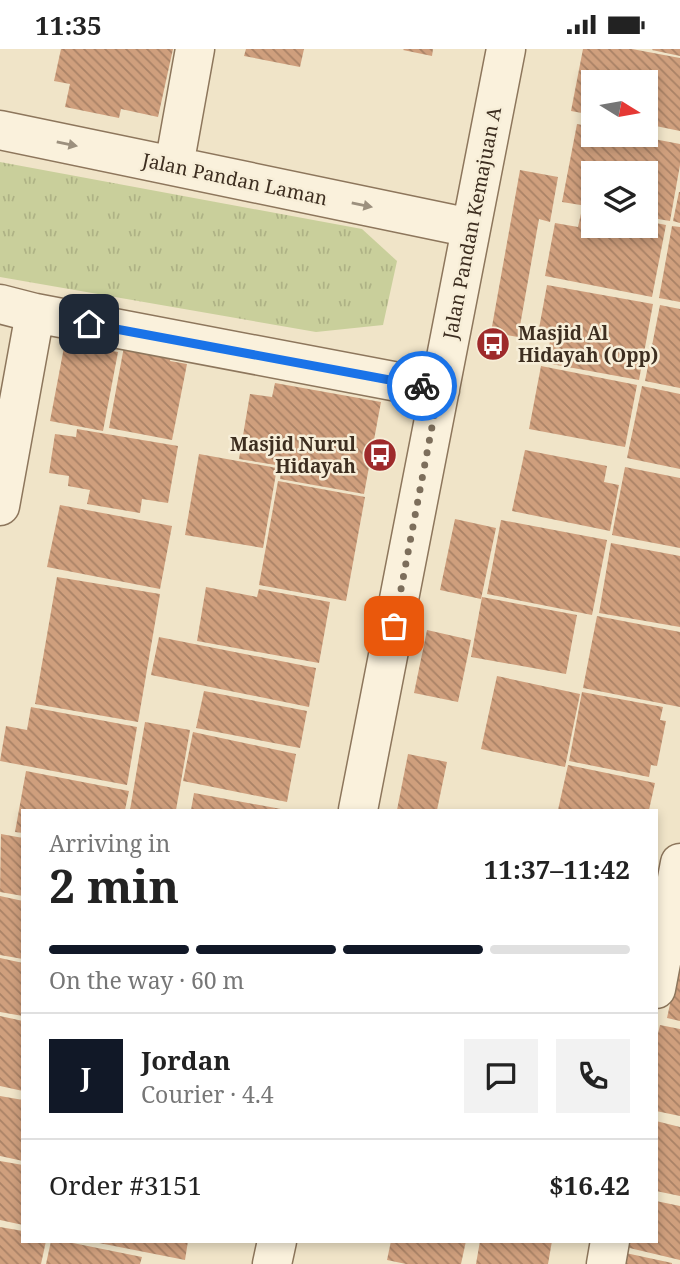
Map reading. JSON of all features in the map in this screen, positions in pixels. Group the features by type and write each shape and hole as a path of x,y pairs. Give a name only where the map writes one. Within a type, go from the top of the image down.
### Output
{"street":[{"path":"174,166 195,49"},
{"name":"Jalan Pandan Kemajuan A","path":"358,809 506,49"},
{"name":"Jalan Pandan Laman","path":"0,130 471,228"},
{"path":"0,506 18,308 439,390"},
{"path":"658,977 680,863"},
{"path":"272,1264 277,1243"},
{"path":"606,1264 610,1243"}],"green space":[{"path":"0,162 362,229 397,261 383,325 316,332 0,277"}],"building":[{"path":"61,49 173,49 158,117 121,109 119,118 65,107 70,84 54,81"},
{"path":"246,49 304,49 300,67 244,56"},
{"path":"404,49 433,49 432,56"},
{"path":"583,49 632,49 680,58 680,131 658,126 658,70 581,70 581,113 571,111"},
{"path":"680,49 680,56 652,50"},
{"path":"577,124 581,125 581,147 658,147 658,140 680,144 680,165 670,221 658,219 658,161 581,161 581,205 562,202"},
{"path":"520,170 558,177 550,222 539,219 518,337 491,332"},
{"path":"680,192 680,223 673,221"},
{"path":"581,214 581,238 658,238 658,223 666,225 652,297 545,276 555,223 578,227"},
{"path":"672,226 680,227 680,302 659,298"},
{"path":"547,285 653,304 639,380 546,363 551,336 538,334"},
{"path":"660,305 680,309 680,388 645,381"},
{"path":"125,341 172,350 170,361 187,364 172,440 109,428"},
{"path":"65,342 118,352 103,431 50,421"},
{"path":"541,366 637,385 625,447 529,429"},
{"path":"275,383 381,402 364,494 280,479 282,466 239,459 250,394 272,397"},
{"path":"642,386 680,394 680,469 627,458"},
{"path":"77,429 178,446 168,503 142,499 140,513 87,504 90,490 68,486 69,476 49,473 55,434 76,437"},
{"path":"525,450 607,466 604,482 619,485 610,531 512,511"},
{"path":"199,454 277,468 263,548 185,535"},
{"path":"625,467 680,478 680,548 612,535"},
{"path":"278,481 365,497 346,601 259,585"},
{"path":"60,505 172,526 160,589 47,567"},
{"path":"455,519 496,528 481,599 440,590"},
{"path":"501,520 607,540 592,615 487,594"},
{"path":"611,543 680,556 680,627 599,613"},
{"path":"57,577 160,594 138,722 35,704"},
{"path":"206,587 257,597 259,589 330,602 319,663 197,641"},
{"path":"482,597 577,615 566,674 471,657"},
{"path":"597,616 680,632 680,707 583,688"},
{"path":"427,630 471,640 458,702 414,693"},
{"path":"159,637 316,668 309,707 151,675"},
{"path":"497,676 580,694 565,767 481,749"},
{"path":"204,691 307,711 300,748 196,728"},
{"path":"582,692 663,707 660,720 666,721 657,766 651,765 649,777 569,761"},
{"path":"31,707 137,727 127,785 0,761 6,726 27,730"},
{"path":"145,722 190,730 176,809 130,809"},
{"path":"193,732 296,754 287,802 183,781"},
{"path":"408,754 447,762 437,809 397,809"},
{"path":"568,765 655,783 649,809 558,809"},
{"path":"26,771 129,791 125,809 21,809 21,833 15,832"},
{"path":"194,793 281,809 191,809"},
{"path":"1,834 21,838 21,896 0,892"},
{"path":"0,896 21,901 21,959 0,955"},
{"path":"0,958 21,963 21,1016 0,1012"},
{"path":"680,962 680,1021 667,1018"},
{"path":"0,1016 21,1021 21,1091 0,1086"},
{"path":"660,1025 680,1029 680,1116 658,1111"},
{"path":"0,1096 21,1100 21,1161 0,1156"},
{"path":"658,1122 680,1127 680,1196 658,1191"},
{"path":"0,1161 21,1165 21,1225 0,1220"},
{"path":"658,1201 680,1206 680,1260 617,1245 658,1243"},
{"path":"0,1227 21,1231 21,1243 46,1243 41,1264 0,1264"},
{"path":"51,1243 73,1243 142,1257 140,1264 46,1264"},
{"path":"99,1243 188,1243 185,1260"},
{"path":"391,1243 466,1243 461,1264 406,1264 387,1260"},
{"path":"480,1243 552,1243 548,1264 476,1264"},
{"path":"621,1252 672,1263 672,1264 618,1264"}],"way so far":[{"path":"394,626 439,390 422,386"}],"place":[{"name":"Masjid Al Hidayah (Opp)","path":"493,344"},
{"name":"Masjid Nurul Hidayah","path":"380,455"}],"route":[{"path":"89,324 422,386"}]}
